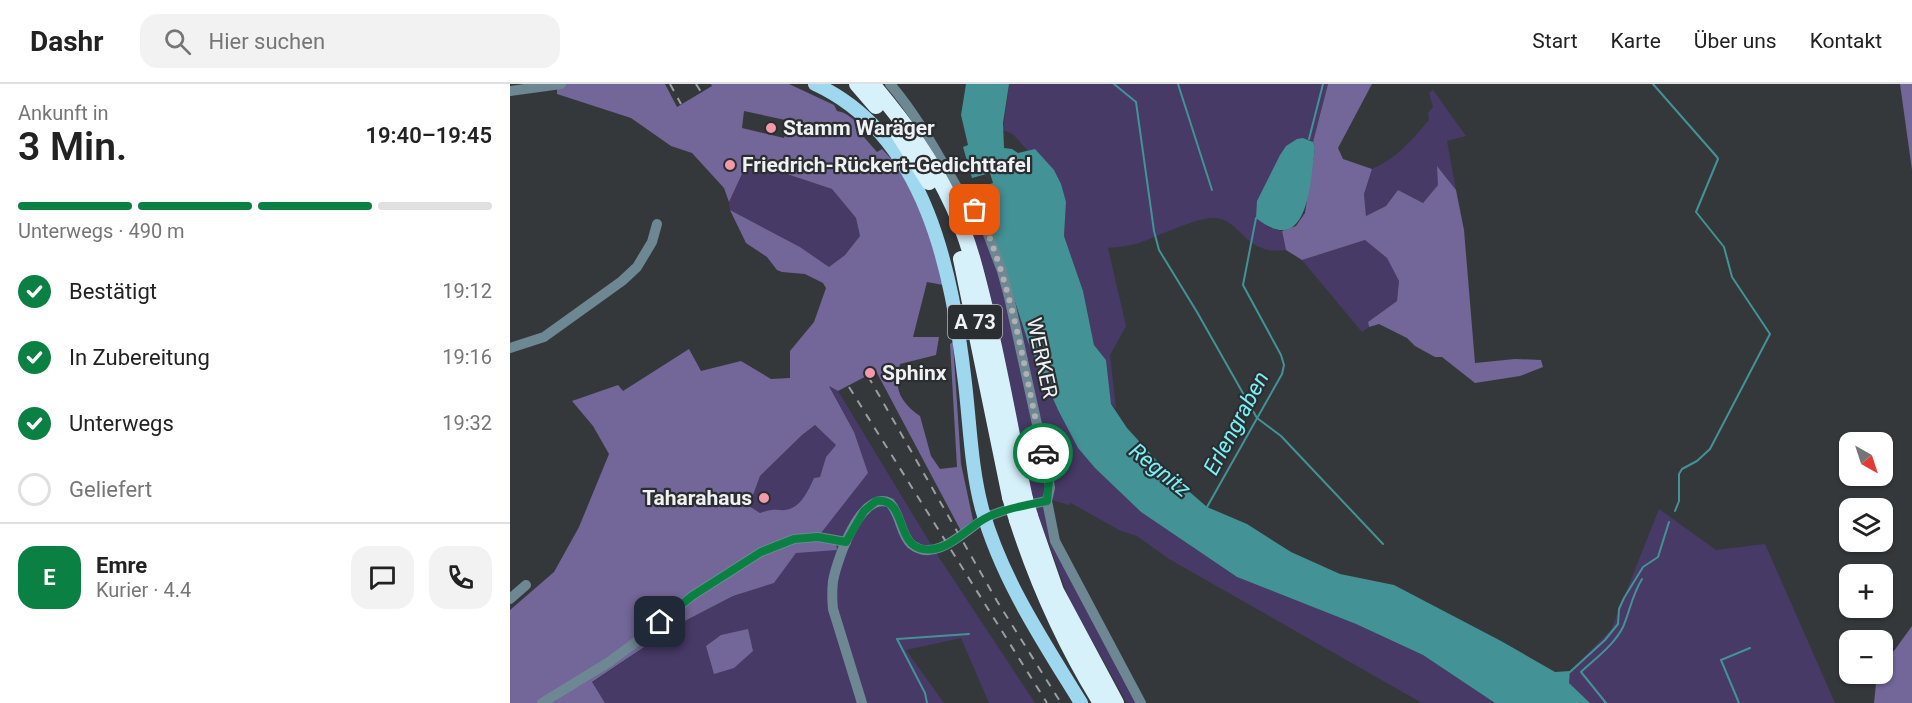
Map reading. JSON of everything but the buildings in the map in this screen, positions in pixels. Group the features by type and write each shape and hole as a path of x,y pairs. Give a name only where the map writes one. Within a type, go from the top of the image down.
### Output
{"highway":[{"name":"A 73","path":"857,84 904,141 932,188 952,231 966,279 1020,508 1044,597 1063,637 1101,703"},
{"name":"A 73","path":"872,84 924,150 962,228 978,278 1020,508 1075,630 1116,703"}],"main road":[{"path":"814,84 845,102 882,136 905,168 932,220 940,243 953,299 966,385 973,463 985,518 999,558 1023,608 1081,703"}],"street":[{"path":"510,91 561,84"},
{"name":"WERKER","path":"890,84 923,127 961,195 966,203 980,214 987,231 1002,271 1015,321 1048,474 1050,488 1047,501 1055,541 1141,703"},
{"path":"510,348 544,337 622,281 637,267 651,243 657,224"},
{"path":"862,703 832,602 833,581 846,542 864,511 876,501 887,502 893,506 909,542 924,550 944,546 985,518 1047,501"},
{"path":"542,703 609,662 692,596 761,552 794,539 818,537 846,542"},
{"path":"510,599 526,585"}],"shaded area":[{"path":"557,84 665,84 677,107 712,86 711,84 789,84 834,105 837,111 849,116 860,125 866,132 862,135 877,152 882,149 894,162 913,195 928,231 943,285 927,282 913,337 939,337 936,355 900,364 898,387 903,400 920,416 931,456 940,469 957,467 950,344 953,342 961,464 973,520 961,531 876,371 838,391 829,386 854,432 868,473 821,533 836,543 837,550 796,553 774,583 733,596 677,625 592,682 605,703 510,703 510,610 554,572 579,527 609,454 593,426 572,401 618,385 623,391 689,349 701,371 741,361 771,379 790,378 790,351 814,322 826,288 823,283 805,274 777,270 767,257 746,243 730,210 800,247 829,267 845,255 860,236 856,218 832,189 748,161 729,202 724,188 692,153 671,146 631,118 557,94","holes":["744,111 790,121 784,138 742,128","815,425 836,445 826,457 820,477 814,478 801,500 792,508 760,513 749,506 760,476"]},
{"path":"1009,84 1328,84 1313,142 1309,139 1280,155 1257,201 1267,227 1282,231 1286,250 1261,248 1225,220 1216,218 1199,220 1136,244 1108,248 1126,326 1110,355 1116,408 1111,404 1106,360 1094,345 1083,291 1064,236 1066,202 1035,149 1028,151 1013,134 1003,130"},
{"path":"1328,84 1372,84 1338,148 1343,159 1372,169 1364,194 1366,216 1386,206 1398,190 1423,203 1438,185 1437,166 1456,190 1464,230 1475,363 1515,359 1541,360 1543,367 1520,376 1475,383 1442,357 1435,357 1415,346 1407,338 1379,324 1369,327 1368,322 1397,301 1399,281 1387,258 1365,240 1302,260 1286,250 1282,231 1296,226 1305,213 1315,148 1313,142"},
{"path":"1900,84 1912,84 1912,170"},
{"path":"1433,90 1466,136 1447,141 1456,190 1438,167 1438,185 1423,203 1398,190 1386,206 1366,216 1364,194 1372,169 1381,165 1410,142 1429,120 1428,113 1433,107 1429,93"},
{"path":"748,161 832,189 856,218 860,236 845,255 829,267 800,247 730,210 729,202"},
{"path":"986,218 1028,342 1058,410 1078,448 1095,468 1141,512 1237,577 1356,624 1423,655 1495,703 1422,703 1169,559 1137,536 1119,530 1071,503 1069,505 1052,500 1058,540 1144,703 1127,703 1070,601 1033,502 986,276 970,225"},
{"path":"1365,240 1387,258 1399,281 1397,301 1368,322 1369,327 1362,332 1302,260"},
{"path":"829,385 838,391 938,556 1035,703 989,703 961,638 906,650 944,703 605,703 592,683 677,625 733,596 774,583 796,553 821,533 854,432"},
{"path":"815,425 836,445 826,457 820,477 814,478 801,500 792,508 760,513 749,506 760,476"},
{"path":"1659,509 1716,550 1765,544 1835,703 1590,703 1568,683 1570,671 1611,630"},
{"path":"1912,626 1912,703 1874,703 1876,684 1893,684 1893,652"},
{"path":"748,629 753,651 734,668 714,674 706,646 721,635"}],"water":[{"name":"Regnitz","path":"966,84 1009,84 1003,123 1004,148 1018,153 1035,149 1054,170 1066,202 1064,236 1083,291 1094,345 1106,360 1111,404 1127,428 1169,474 1207,507 1247,524 1291,552 1340,574 1394,585 1555,672 1570,671 1569,683 1590,703 1495,703 1423,655 1356,624 1237,577 1141,512 1095,468 1078,448 1058,410 1028,342 1001,258 975,189 993,183 990,173 972,178 963,147 968,145 961,115"},
{"path":"1303,138 1313,142 1315,148 1304,212 1297,223 1287,230 1274,228 1256,218 1257,201 1286,146"}],"waterway":[{"path":"1114,84 1136,102 1154,231 1159,250 1257,418 1281,436 1383,544"},
{"path":"1178,84 1212,190"},
{"name":"Erlengraben","path":"1309,139 1323,84"},
{"path":"1653,84 1718,159 1696,212 1724,247 1732,277 1770,334 1710,449 1697,461 1682,469 1679,474 1679,501 1675,511"},
{"name":"Erlengraben","path":"1207,507 1282,374 1284,365 1281,355 1243,285 1256,218"},
{"path":"1570,672 1605,640 1618,624 1619,609 1624,598 1643,567 1658,557 1669,522"},
{"path":"1606,703 1581,672 1619,634 1642,579"},
{"path":"927,703 925,693 897,639 969,634"},
{"path":"1739,703 1721,660 1750,648"}],"railway":[{"path":"670,84 681,104"},
{"path":"696,84 701,92"},
{"path":"868,376 997,601 1061,703"},
{"path":"849,387 1047,703"}],"way so far":[{"path":"975,210 980,214 1002,271 1043,453"}],"place":[{"name":"Stamm Waräger","path":"771,128"},
{"name":"Friedrich-Rückert-Gedichttafel","path":"730,165"},
{"name":"Sphinx","path":"870,373"},
{"name":"Taharahaus","path":"764,498"}],"route":[{"path":"660,622 692,596 761,552 794,539 818,537 846,542 864,511 876,501 884,501 893,506 909,542 924,550 930,550 944,546 985,518 1047,501 1050,488 1043,453"}]}
